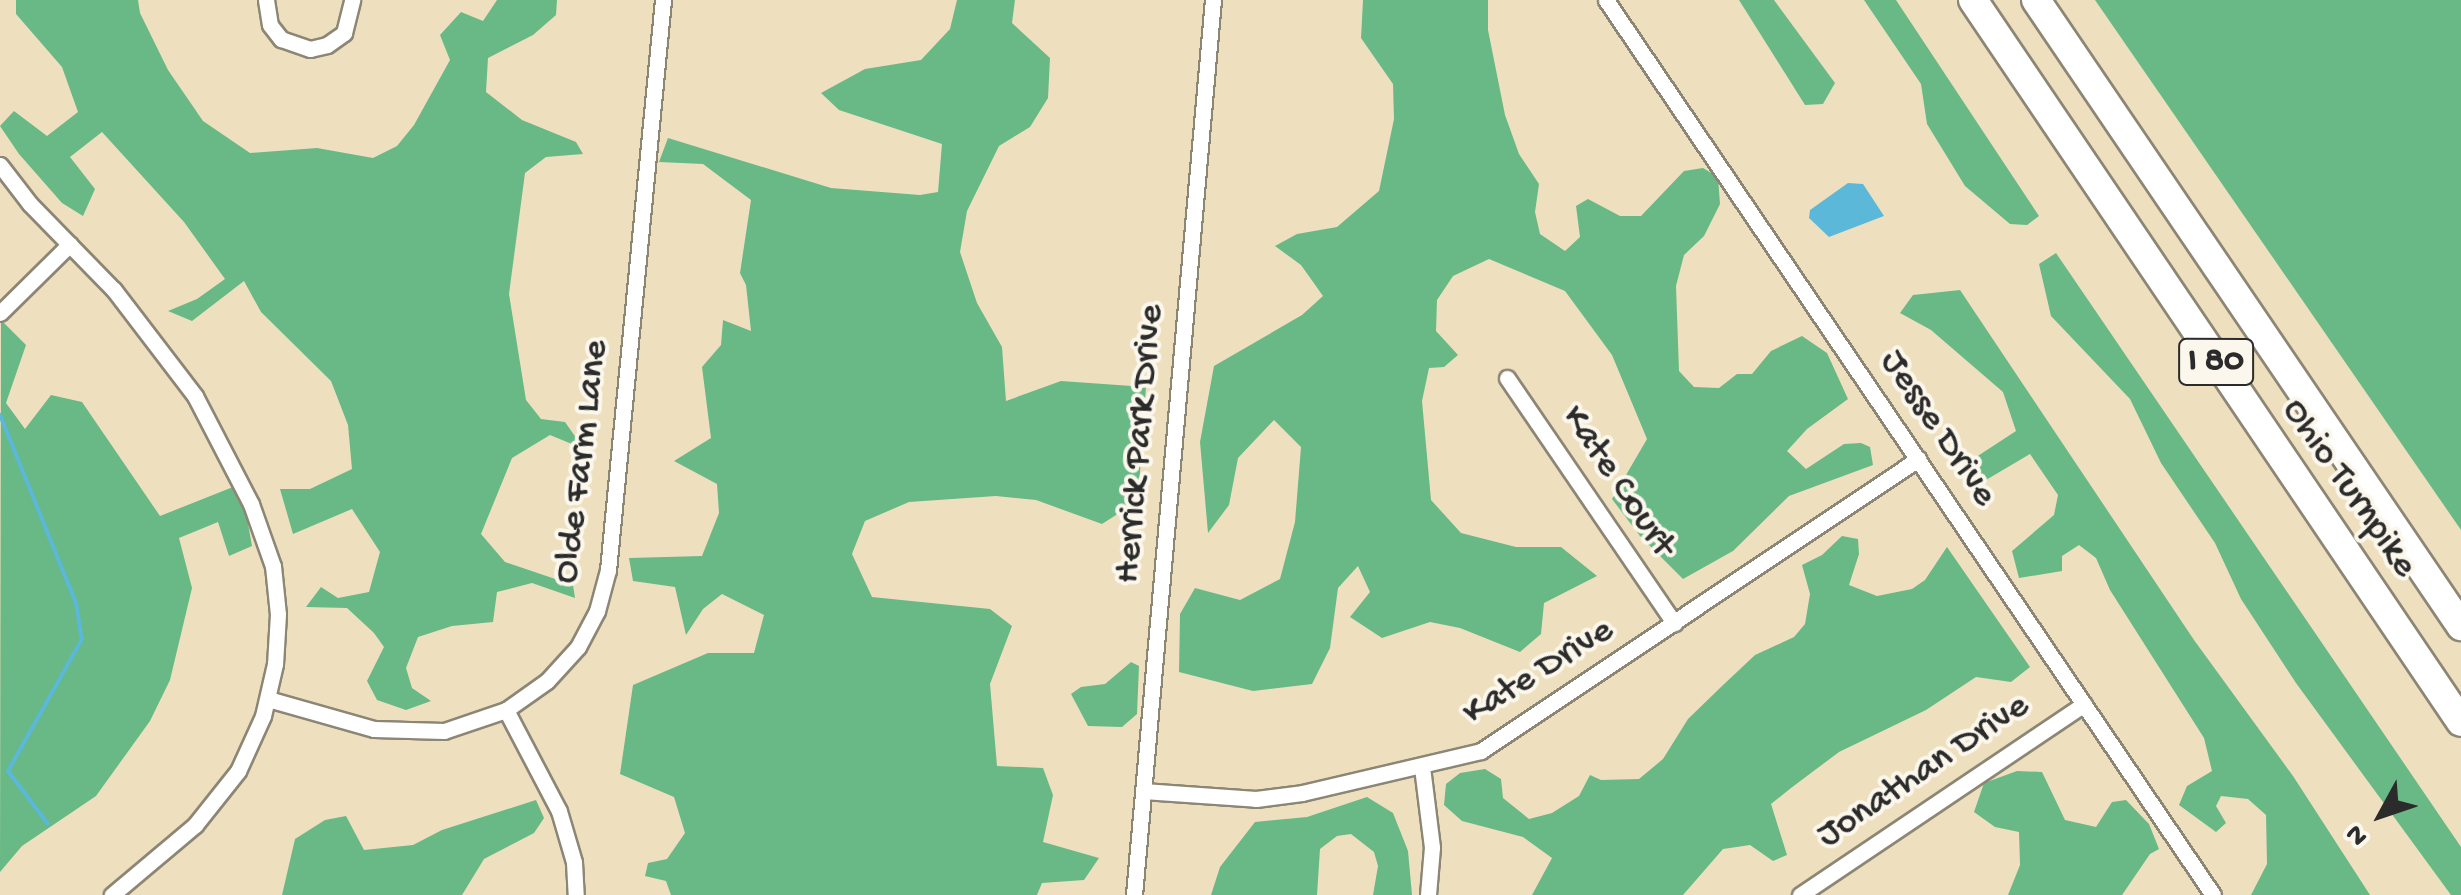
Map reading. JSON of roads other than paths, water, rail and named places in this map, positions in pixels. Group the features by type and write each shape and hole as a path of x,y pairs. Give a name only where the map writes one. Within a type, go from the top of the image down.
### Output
{"highway":[{"name":"Ohio Turnpike","path":"1973,0 2461,722"},
{"name":"Ohio Turnpike","path":"2036,0 2461,626"}],"street":[{"path":"266,0 270,25 282,39 310,49 328,46 344,33 352,0"},
{"name":"Olde Farm Lane","path":"268,700 398,732 444,730 506,710 561,668 578,647 602,596 663,0"},
{"name":"Herrick Park Drive","path":"1134,895 1213,0"},
{"name":"Jesse Drive","path":"1606,0 2213,895"},
{"path":"0,165 161,348 210,424 251,504 272,566 278,614 268,700 238,771 216,801 112,895"},
{"path":"0,313 70,244"},
{"name":"Kate Court","path":"1507,378 1674,623"},
{"name":"Kate Drive","path":"1143,791 1256,799 1459,759 1510,736 1918,459"},
{"name":"Jonathan Drive","path":"1800,895 2084,704"},
{"path":"506,710 559,811 574,862 576,895"},
{"path":"1422,766 1432,847 1428,895"}],"water":[{"path":"1848,183 1863,184 1884,216 1829,237 1809,218 1810,210"}],"waterway":[{"path":"0,415 76,603 82,639 8,771 48,824"}]}
